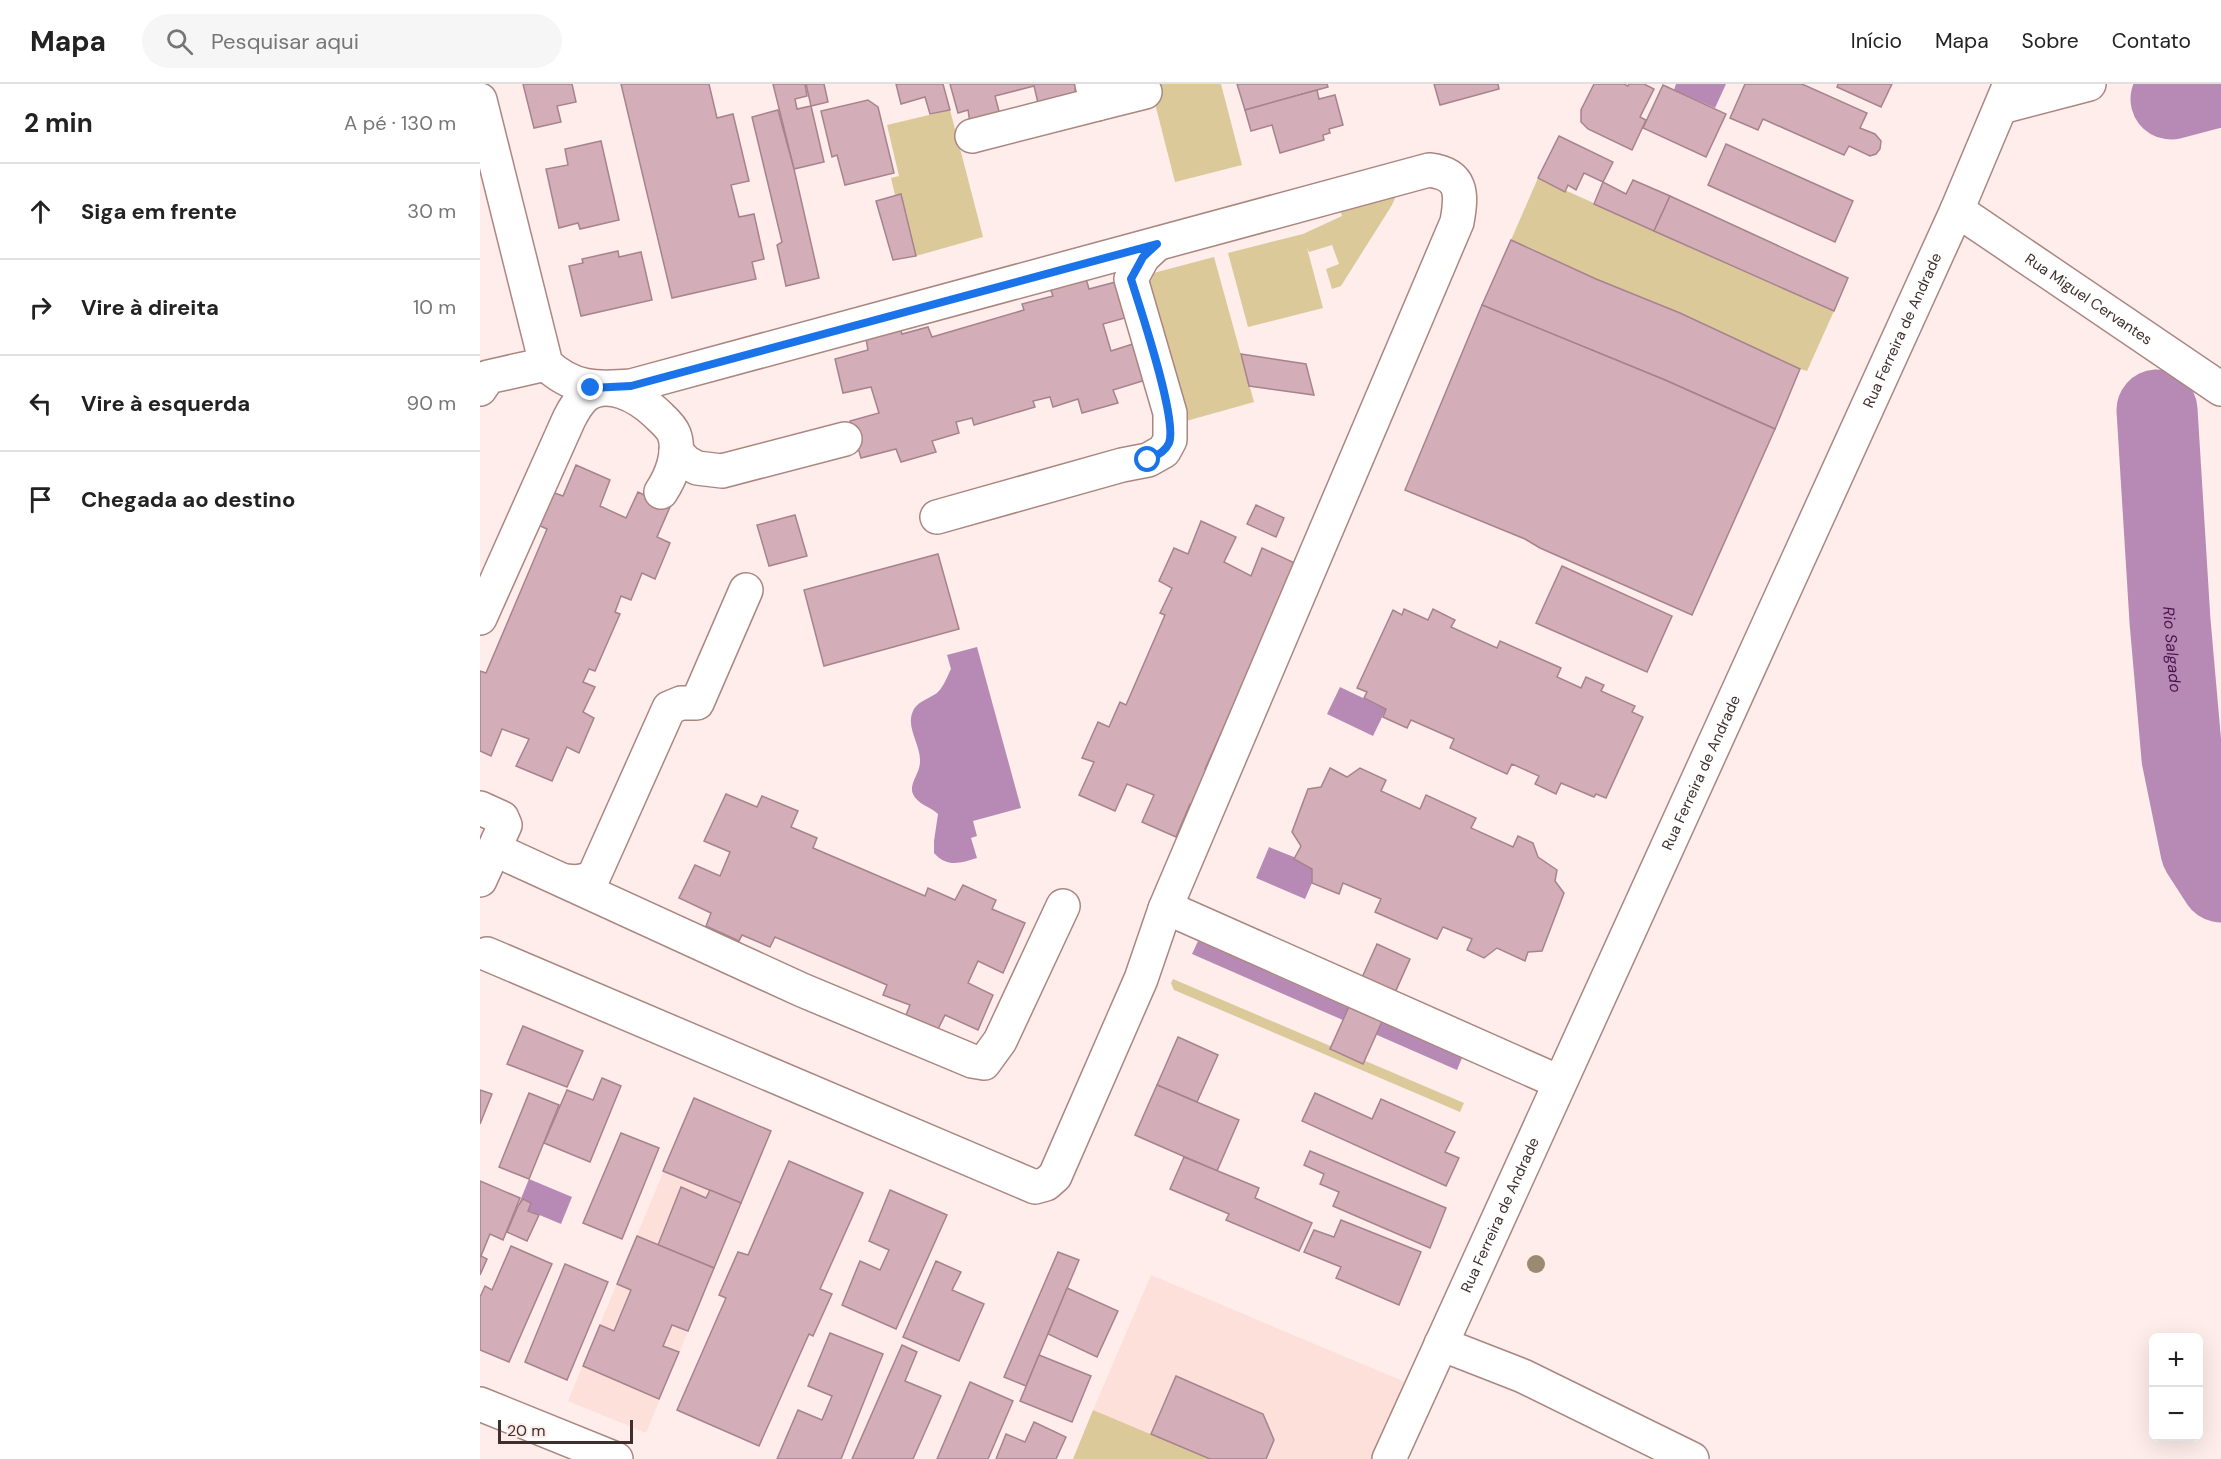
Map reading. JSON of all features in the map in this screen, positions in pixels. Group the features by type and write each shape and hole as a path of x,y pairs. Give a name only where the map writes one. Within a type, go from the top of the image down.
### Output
{"street":[{"path":"2006,95 2089,84"},
{"path":"972,136 1095,94 1145,92"},
{"name":"Rua Ferreira de Andrade","path":"1389,1459 1957,210 2006,95"},
{"path":"480,100 546,364 556,374 591,388 631,386 1429,170 1444,172 1451,177 1460,192 1457,222 1165,909 1141,979 1055,1176 1046,1184 1035,1187 487,954"},
{"name":"Rua Miguel Cervantes","path":"1957,210 2221,389"},
{"path":"937,517 1122,465 1148,460 1164,451 1170,440 1170,413 1131,279 1143,257 1157,244"},
{"path":"480,389 488,377 546,364"},
{"path":"480,618 574,410 587,395 608,388 634,397 650,407 666,422 674,434 676,451 669,480 661,492"},
{"path":"676,451 686,462 697,468 722,471 845,439"},
{"path":"565,881 579,882 593,878 669,708 681,703 697,703 746,590"},
{"path":"480,808 502,818 505,825 480,880"},
{"path":"498,841 498,849 507,855 802,990 972,1061 984,1063 1000,1041 1063,906"},
{"path":"1165,909 1559,1082"},
{"path":"1441,1344 1523,1376 1692,1459"},
{"path":"480,1404 605,1457"}],"shaded area":[{"path":"1150,84 1221,84 1242,165 1175,182"},
{"path":"1676,84 1726,84 1715,108 1674,90"},
{"path":"950,110 983,237 916,256 901,194 895,195 891,178 899,176 887,125"},
{"path":"1538,178 1834,311 1807,371 1511,240"},
{"path":"1395,188 1396,196 1392,205 1341,286 1332,289 1326,269 1339,264 1332,245 1309,252 1307,248 1323,308 1248,327 1228,253 1303,234 1342,216 1337,198"},
{"path":"1214,257 1254,402 1172,425 1131,279"},
{"path":"977,647 1021,808 973,821 977,836 971,838 977,858 954,863 944,861 934,853 938,814 918,800 912,791 920,761 912,731 911,716 916,706 937,693 943,685 951,669 947,655"},
{"path":"1340,687 1386,709 1373,736 1327,714"},
{"path":"1269,847 1319,867 1305,899 1256,878"},
{"path":"1198,941 1462,1058 1457,1070 1192,954"},
{"path":"1173,979 1464,1103 1460,1112 1174,990 1171,983"},
{"path":"694,1098 771,1131 646,1433 568,1401"},
{"path":"529,1179 572,1197 561,1224 518,1206"},
{"path":"1151,1275 1405,1382 1372,1459 1210,1459 1093,1410"},
{"path":"1093,1410 1210,1459 1073,1459"}],"building":[{"path":"523,84 572,84 576,102 557,106 561,122 534,128"},
{"path":"621,84 709,84 717,118 733,114 749,181 731,185 739,217 754,214 764,259 752,262 756,279 672,298"},
{"path":"773,84 805,84 807,96 795,99 797,109 811,106 824,162 794,169"},
{"path":"806,84 824,84 828,102 811,106"},
{"path":"896,84 943,84 950,110 930,114 925,97 901,104"},
{"path":"950,84 1084,84 1085,87 1075,89 1077,98 1039,107 1034,86 995,96 1000,115 970,123 968,110 958,113"},
{"path":"1237,84 1327,84 1328,87 1245,110"},
{"path":"1434,84 1498,84 1499,89 1440,105"},
{"path":"1594,84 1628,86 1629,84 1644,84 1654,89 1640,117 1646,120 1632,150 1588,129 1581,122 1581,110"},
{"path":"1745,84 1802,84 1867,113 1860,128 1875,134 1881,141 1880,149 1876,154 1870,156 1849,146 1844,155 1763,119 1758,130 1730,118"},
{"path":"1838,84 1892,84 1881,107 1837,87"},
{"path":"1663,85 1726,114 1706,157 1643,128"},
{"path":"1317,90 1319,99 1335,95 1343,125 1329,129 1330,133 1323,135 1324,140 1280,153 1272,125 1251,131 1245,110"},
{"path":"868,100 878,107 894,173 845,185 837,155 832,157 821,111"},
{"path":"778,110 819,278 786,286 777,245 782,242 752,117"},
{"path":"1559,136 1613,162 1603,182 1584,173 1576,190 1568,185 1565,192 1538,178"},
{"path":"601,141 619,220 580,229 578,223 559,228 546,169 568,165 565,149"},
{"path":"1726,144 1853,201 1835,242 1708,185"},
{"path":"1633,180 1670,196 1654,231 1594,204 1603,182 1626,194"},
{"path":"901,194 916,256 893,260 876,201"},
{"path":"1670,196 1848,278 1834,311 1654,231"},
{"path":"1511,240 1596,279 1680,313 1800,369 1775,429 1665,380 1482,305"},
{"path":"618,251 619,257 641,252 652,300 581,316 569,266 583,263 582,259"},
{"path":"1085,275 1089,289 1123,280 1132,316 1103,324 1111,351 1139,342 1149,379 1113,390 1118,403 1082,413 1078,399 1053,407 1050,397 1033,401 1035,407 974,425 972,418 956,422 959,433 932,441 936,452 901,462 896,449 861,458 850,421 879,413 871,387 843,393 835,359 868,350 865,333 899,325 902,334 928,327 932,337 1024,310 1022,304 1053,296 1048,283"},
{"path":"1482,305 1665,380 1775,429 1692,615 1540,548 1525,539 1405,490"},
{"path":"1241,354 1306,364 1314,395 1249,386"},
{"path":"576,465 610,480 600,506 626,518 638,492 670,507 657,537 670,543 655,579 642,573 631,600 621,596 615,612 620,614 595,671 589,669 583,682 595,687 583,712 594,718 579,753 567,747 552,781 516,766 529,739 502,729 491,756 480,751 480,671 486,673 547,529 536,524 549,491 563,496"},
{"path":"1256,505 1284,518 1276,537 1247,524"},
{"path":"795,515 807,556 769,566 757,525"},
{"path":"1201,521 1236,537 1224,562 1251,576 1262,548 1297,564 1205,769 1220,776 1206,811 1190,804 1176,837 1142,822 1154,795 1127,784 1115,811 1079,795 1094,762 1082,758 1098,722 1109,727 1120,702 1126,705 1165,615 1160,613 1172,588 1159,581 1174,548 1188,554"},
{"path":"938,554 959,629 824,666 804,590"},
{"path":"1562,566 1672,616 1647,672 1536,623"},
{"path":"1404,609 1428,620 1433,609 1455,620 1451,627 1497,648 1500,641 1561,668 1557,677 1581,688 1586,677 1604,685 1601,691 1635,706 1632,712 1643,717 1606,798 1596,794 1594,797 1561,783 1556,794 1535,784 1539,776 1512,764 1507,774 1450,748 1454,739 1411,720 1407,728 1383,717 1386,709 1364,698 1367,692 1357,688 1393,610 1402,615"},
{"path":"1330,768 1347,777 1360,768 1386,780 1381,791 1420,809 1426,795 1476,818 1471,828 1513,847 1518,836 1533,843 1538,857 1557,870 1555,881 1564,893 1542,951 1528,952 1525,961 1497,948 1484,958 1467,950 1472,939 1443,927 1437,939 1375,912 1381,899 1343,883 1339,894 1312,883 1312,869 1294,859 1301,846 1292,832 1308,789 1321,787"},
{"path":"726,794 757,807 762,796 798,811 791,827 817,838 813,848 925,896 928,888 955,900 963,885 996,900 992,909 1025,923 1003,973 978,961 968,983 993,995 978,1030 945,1015 938,1029 906,1015 910,1005 883,995 887,985 775,937 770,947 742,935 739,941 706,926 711,913 679,898 695,865 720,876 730,852 704,841"},
{"path":"1377,944 1410,959 1363,1064 1330,1049"},
{"path":"523,1026 583,1051 567,1087 507,1064"},
{"path":"1178,1037 1218,1055 1197,1102 1157,1085"},
{"path":"602,1078 621,1086 590,1162 544,1143 567,1090 593,1100"},
{"path":"1157,1085 1239,1120 1217,1171 1135,1135"},
{"path":"480,1090 492,1094 480,1124"},
{"path":"529,1093 559,1105 529,1179 499,1167"},
{"path":"1315,1093 1372,1119 1381,1099 1455,1132 1445,1152 1459,1158 1446,1186 1302,1121"},
{"path":"694,1098 771,1131 741,1203 663,1171"},
{"path":"621,1133 659,1148 622,1239 583,1223"},
{"path":"1310,1151 1446,1208 1430,1248 1333,1206 1339,1192 1320,1184 1324,1174 1304,1165"},
{"path":"1184,1157 1259,1188 1255,1198 1312,1223 1299,1251 1226,1220 1229,1214 1170,1189"},
{"path":"789,1161 863,1193 820,1289 832,1294 813,1336 809,1334 759,1446 677,1410 726,1298 719,1295 738,1252 748,1255"},
{"path":"480,1181 520,1198 503,1240 490,1234 481,1256 487,1259 480,1275"},
{"path":"681,1187 706,1198 710,1190 741,1203 714,1268 658,1245"},
{"path":"890,1190 947,1215 896,1329 842,1305 860,1261 880,1270 889,1250 869,1241"},
{"path":"523,1199 531,1203 528,1211 539,1215 527,1241 507,1232"},
{"path":"1341,1220 1421,1252 1399,1305 1336,1278 1341,1267 1304,1252 1314,1230 1334,1237"},
{"path":"637,1236 714,1268 688,1331 672,1325 663,1346 679,1352 659,1399 583,1366 600,1325 614,1331 631,1290 617,1284"},
{"path":"511,1246 552,1264 509,1362 480,1350 480,1297 485,1286 492,1290"},
{"path":"1058,1252 1079,1260 1026,1386 1004,1377"},
{"path":"936,1261 961,1272 952,1290 984,1304 959,1361 903,1337"},
{"path":"565,1264 608,1282 567,1380 525,1362"},
{"path":"1067,1288 1118,1311 1097,1357 1048,1334"},
{"path":"830,1333 883,1354 841,1459 777,1459 798,1410 822,1420 832,1396 808,1386"},
{"path":"902,1345 917,1352 905,1381 941,1396 913,1459 852,1459"},
{"path":"1039,1355 1091,1376 1072,1422 1020,1401"},
{"path":"1176,1376 1263,1414 1274,1440 1266,1459 1210,1459 1151,1434"},
{"path":"970,1382 1013,1401 988,1459 937,1459"},
{"path":"1034,1422 1066,1437 1056,1459 996,1459 1006,1434 1025,1442"}],"waterway":[{"name":"Rio Salgado","path":"2171,99 2221,86"},
{"name":"Rio Salgado","path":"2157,410 2170,621 2182,758 2201,851 2221,882"}],"route":[{"path":"591,388 631,386 1157,244 1143,257 1131,279 1170,413 1170,440 1164,451 1148,460"}]}
